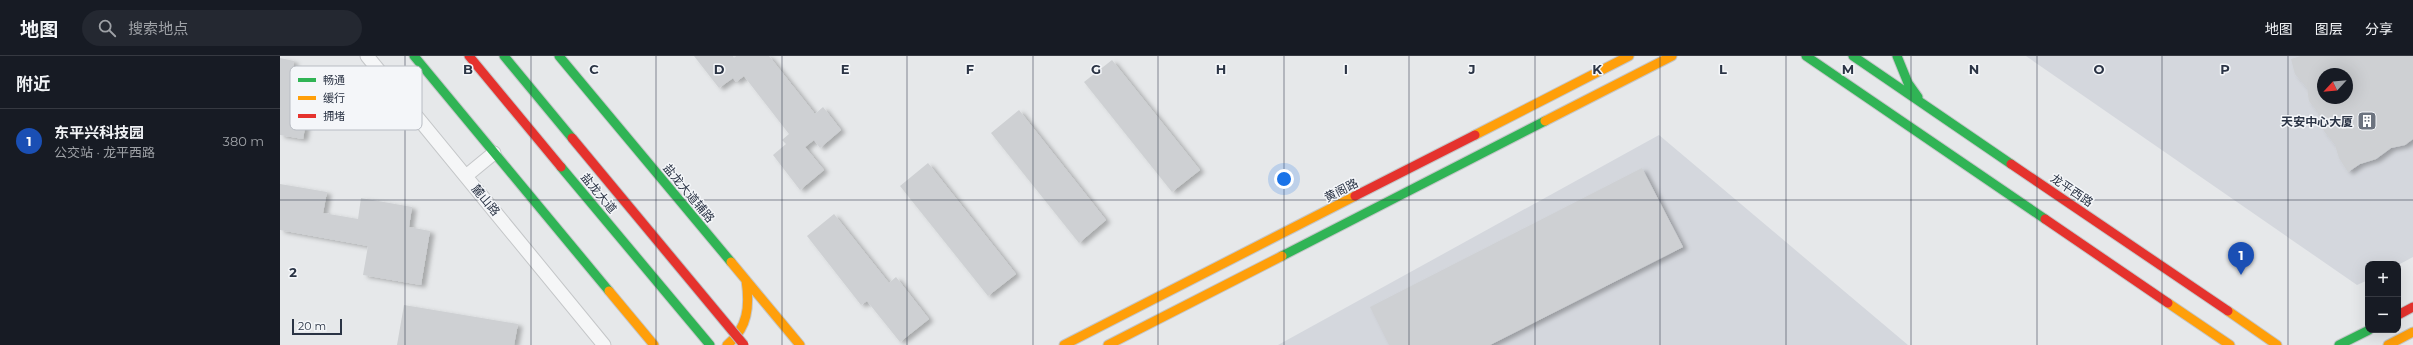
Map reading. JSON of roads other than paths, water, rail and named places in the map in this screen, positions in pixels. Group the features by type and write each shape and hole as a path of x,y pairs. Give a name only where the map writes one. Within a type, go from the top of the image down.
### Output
{"main road":[{"path":"414,56 654,345"},
{"name":"盐龙大道","path":"469,56 710,345"},
{"name":"盐龙大道","path":"504,56 744,345"},
{"name":"盐龙大道辅路","path":"559,56 800,345"},
{"name":"黄阁路","path":"1064,345 1629,56"},
{"path":"1108,345 1672,56"},
{"path":"1806,56 2230,345"},
{"name":"龙平西路","path":"1853,56 2277,345"},
{"path":"1897,56 1908,83 1924,104"},
{"path":"727,345 742,329 748,313 750,296 746,280"},
{"path":"2401,313 2413,307"},
{"path":"2339,345 2365,332"},
{"path":"2388,345 2413,332"}],"street":[{"name":"麓山路","path":"367,56 375,66"},
{"name":"麓山路","path":"422,123 604,345"},
{"path":"466,176 494,153"}],"place":[{"name":"天安中心大厦","path":"2367,121"},
{"name":"东平兴科技园","path":"2241,275"}]}
